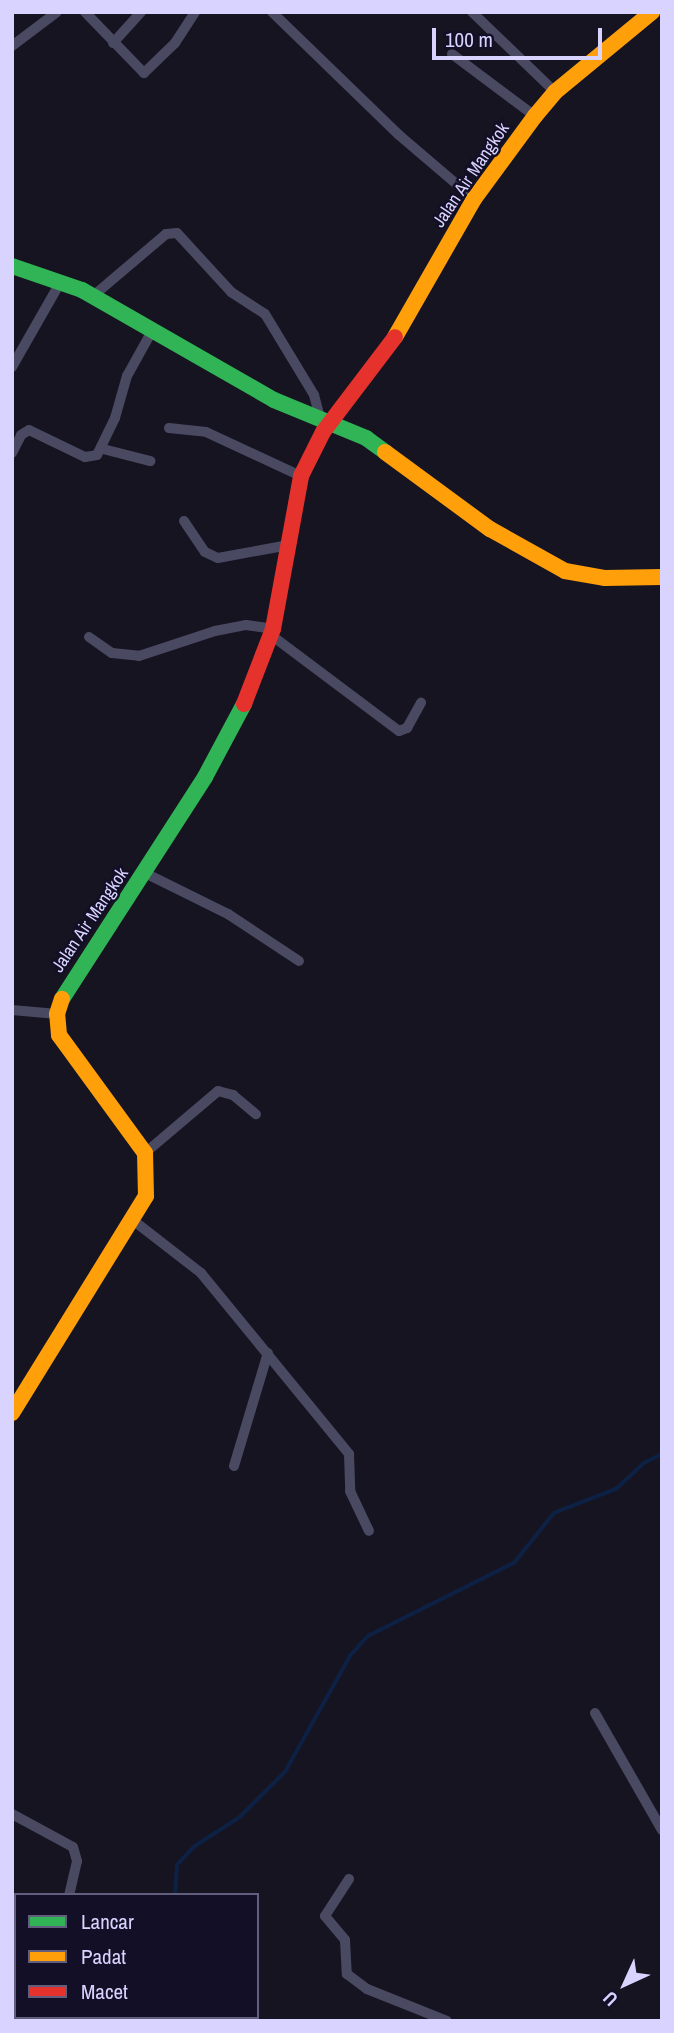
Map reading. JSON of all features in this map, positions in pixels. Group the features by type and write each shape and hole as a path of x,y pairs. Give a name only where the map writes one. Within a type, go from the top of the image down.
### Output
{"street":[{"path":"12,46 57,12"},
{"path":"85,12 140,71 150,71 195,12"},
{"path":"113,43 141,12"},
{"path":"272,12 399,135 474,199"},
{"path":"472,12 555,92"},
{"name":"Jalan Air Mangkok","path":"57,1014 65,990 145,873 218,753 250,692 272,632 301,476 325,420 412,313 474,199 534,116 555,92 652,12"},
{"path":"452,54 534,116"},
{"path":"93,296 166,234 177,233 231,292 265,314 314,395 325,420"},
{"path":"12,266 61,281 93,296 274,401 366,438 490,529 565,571 605,579 662,577"},
{"path":"12,367 61,281"},
{"path":"103,449 127,376 152,331"},
{"path":"169,428 206,432 301,476"},
{"path":"12,453 21,435 29,430 85,457 103,449 150,461"},
{"path":"184,521 205,552 218,558 289,545"},
{"path":"89,637 112,653 139,656 215,631 246,625 272,632 399,731 407,728 421,703"},
{"path":"145,873 228,914 299,961"},
{"path":"12,1010 57,1014 66,1050 145,1153 146,1196 134,1221 12,1413"},
{"path":"145,1153 218,1091 233,1096 256,1115"},
{"path":"134,1221 201,1273 352,1458 350,1491 369,1531"},
{"path":"234,1466 268,1353"},
{"path":"595,1713 662,1830"},
{"path":"12,1814 73,1847 77,1861 69,1893"},
{"path":"349,1879 325,1916 345,1940 347,1974 367,1989 447,2021"}],"waterway":[{"path":"175,1893 177,1865 195,1846 240,1817 285,1772 350,1656 368,1636 514,1563 554,1513 616,1489 644,1463 662,1454"}],"traffic: fast":[{"path":"12,266 82,290 274,400 366,438 385,452"},
{"path":"62,999 205,777 244,704"}],"traffic: slow":[{"path":"395,337 474,199 535,116 555,92 652,12"},
{"path":"385,452 490,529 565,571 605,578 662,577"},
{"path":"12,1413 146,1196 145,1153 59,1035 57,1014 62,999"}],"traffic: jam":[{"path":"244,704 273,629 301,476 323,432 395,337"}]}
